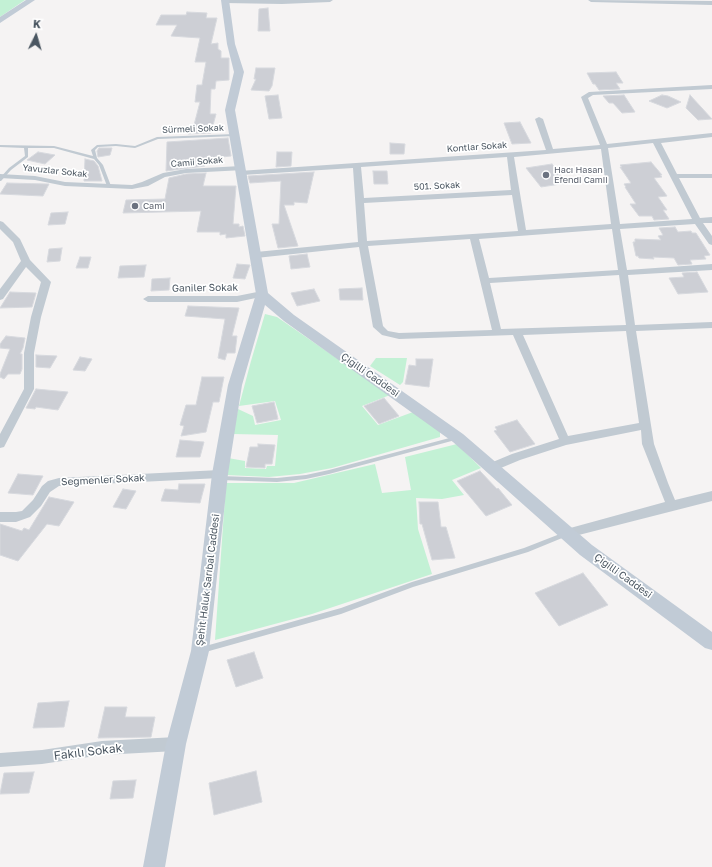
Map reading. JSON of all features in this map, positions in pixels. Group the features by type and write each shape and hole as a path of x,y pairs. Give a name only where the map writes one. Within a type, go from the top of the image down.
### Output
{"main road":[{"path":"0,21 31,0"},
{"path":"225,1 231,44 239,72 230,110 242,170 262,294"},
{"name":"Çiğilli Caddesi","path":"262,294 274,306 295,322 458,438 586,550 712,642"},
{"name":"Şehit Haluk Sarıbal Caddesi","path":"154,867 176,744 200,650 220,476 235,386 262,294"}],"street":[{"path":"225,1 282,2 330,0"},
{"path":"591,0 712,3"},
{"path":"672,505 653,462 644,426 604,146 584,98 585,95 591,93 712,87"},
{"path":"539,118 550,152"},
{"name":"Kontlar Sokak","path":"242,170 357,165 510,155 712,135"},
{"path":"656,141 697,220 712,242"},
{"path":"510,155 522,232"},
{"path":"357,165 363,244 378,327 382,332 399,336 712,325"},
{"name":"Camii Sokak","path":"109,186 132,187 146,184 163,175 186,171 242,170"},
{"path":"674,176 712,176"},
{"name":"Yavuzlar Sokak","path":"1,177 35,178 64,184 109,186"},
{"name":"501. Sokak","path":"360,201 515,192"},
{"path":"256,256 363,244 712,220"},
{"path":"0,224 17,241 26,261 46,282 36,317 29,353 29,390 0,444"},
{"path":"474,236 497,332"},
{"path":"0,297 5,288 26,261"},
{"path":"485,281 712,267"},
{"name":"Ganiler Sokak","path":"148,299 236,299 262,294"},
{"path":"516,332 565,441"},
{"path":"492,467 565,441 591,434 644,426"},
{"name":"Seğmenler Sokak","path":"0,517 16,517 26,514 37,503 46,489 52,484 59,482 220,476"},
{"path":"567,534 672,505 712,496"},
{"name":"Fakılı Sokak","path":"0,760 42,757 102,748 176,744"}],"lane":[{"name":"Sürmeli Sokak","path":"95,158 93,150 97,146 135,147 140,146 152,139 235,135"},
{"path":"0,146 54,147 95,158 101,165 109,186"},
{"path":"1,177 27,156 26,147"},
{"path":"220,476 277,480 306,477 458,438"},
{"path":"200,650 341,611 412,585 526,550 567,534"}],"green space":[{"path":"0,0 25,0 0,17"},
{"path":"265,314 277,317 390,395 362,406 378,425 413,412 440,431 440,437 332,468 300,474 269,477 226,475 228,458 245,461 245,468 266,469 267,466 275,466 278,435 233,434 238,409 253,416 255,425 281,420 275,401 239,406"},
{"path":"376,358 407,358 403,382 400,385 370,366"},
{"path":"457,444 481,468 452,480 464,495 442,499 416,498 418,529 432,574 312,614 215,640 226,483 294,483 375,464 382,493 411,490 405,457"}],"building":[{"path":"268,8 270,31 258,31 259,9"},
{"path":"187,12 207,13 206,18 217,18 211,44 218,43 218,49 221,51 221,58 229,58 229,80 216,81 215,89 211,89 210,114 216,114 211,133 188,134 191,125 194,125 200,102 195,102 197,85 202,85 206,62 195,62 200,38 171,36 177,25 156,25 161,15 186,15"},
{"path":"256,68 275,68 272,86 269,91 251,90 256,79 254,79"},
{"path":"616,72 623,83 616,83 620,89 599,90 595,84 593,84 587,73"},
{"path":"278,95 282,118 269,119 265,96"},
{"path":"624,95 635,112 622,113 613,103 609,103 603,96"},
{"path":"662,95 681,102 667,108 649,101"},
{"path":"690,95 712,119 698,120 686,108"},
{"path":"520,122 531,143 512,144 504,123"},
{"path":"228,138 231,156 205,159 205,166 166,171 167,142"},
{"path":"390,143 405,144 404,154 390,154"},
{"path":"99,148 112,148 110,155 98,157 97,151"},
{"path":"38,152 55,155 45,164 27,160"},
{"path":"277,152 292,152 291,166 276,167"},
{"path":"85,159 94,161 98,166 102,181 84,181"},
{"path":"651,162 662,175 660,175 662,177 654,178 667,196 658,197 667,210 663,210 669,219 654,220 652,216 639,216 630,204 636,204 624,184 631,183 620,165"},
{"name":"Hacı Hasan Efendi Camii","path":"552,164 567,183 541,187 526,168"},
{"path":"373,171 387,171 388,184 374,184"},
{"path":"314,172 307,203 294,202 294,205 284,205 298,246 278,248 272,224 279,224 281,181 250,183 248,176"},
{"path":"206,173 203,186 236,186 233,224 239,224 239,227 243,226 245,236 226,238 226,234 220,235 220,232 197,232 201,211 123,213 126,200 165,199 169,178 186,174"},
{"path":"7,183 49,184 43,196 0,194"},
{"path":"68,212 65,224 48,225 51,213"},
{"path":"675,227 678,232 691,231 692,233 696,233 710,255 704,256 706,259 690,260 692,264 678,265 674,258 653,257 654,259 639,258 636,256 633,242 635,242 635,239 661,240 658,236 663,235 659,228"},
{"path":"62,248 60,261 47,262 49,249"},
{"path":"307,254 310,267 291,269 289,256"},
{"path":"80,257 91,257 88,268 76,268"},
{"path":"237,264 250,265 245,279 233,278"},
{"path":"146,265 144,277 118,278 120,266"},
{"path":"697,272 708,292 678,294 669,278 684,277 682,273"},
{"path":"170,278 169,290 151,291 152,279"},
{"path":"362,288 363,300 340,300 339,289"},
{"path":"314,289 320,301 297,306 291,293"},
{"path":"10,292 36,293 32,307 0,308"},
{"path":"188,306 239,308 232,336 237,336 235,353 227,353 225,360 218,358 225,319 185,316"},
{"path":"6,336 25,338 20,354 22,354 22,369 20,374 8,374 4,379 0,377 0,374 10,349 0,348 0,344"},
{"path":"36,355 57,356 50,368 36,367"},
{"path":"80,357 92,359 85,371 73,370"},
{"path":"416,359 433,359 429,387 405,384 409,365 416,366"},
{"path":"202,377 224,377 219,402 213,402 206,432 181,436 184,426 180,425 186,405 196,405"},
{"path":"36,389 68,392 58,410 36,407 35,409 26,408"},
{"path":"384,398 399,416 379,424 364,406"},
{"path":"274,402 278,419 257,423 252,406"},
{"path":"517,420 535,444 510,452 494,431 497,430 495,427"},
{"path":"180,440 204,442 200,457 176,457"},
{"path":"258,444 275,445 272,464 265,464 265,468 246,467 250,447 258,447"},
{"path":"480,471 497,489 498,488 512,505 486,516 457,481"},
{"path":"18,474 43,476 33,495 8,493"},
{"path":"179,484 205,484 200,503 161,501 165,489 178,490"},
{"path":"123,489 136,491 126,509 113,507"},
{"path":"49,497 74,502 59,526 47,524 18,561 0,555 0,524 22,531 24,528 29,530"},
{"path":"419,502 438,502 441,527 446,527 455,558 432,560 422,524 420,524"},
{"path":"583,573 608,605 559,626 535,593"},
{"path":"254,652 263,678 236,687 227,660"},
{"path":"69,701 64,727 33,728 38,703"},
{"path":"105,707 127,707 125,717 155,717 151,737 98,738"},
{"path":"256,771 262,802 214,815 209,783"},
{"path":"34,772 29,793 0,794 4,773"},
{"path":"136,780 133,798 110,799 113,781"}],"place":[{"name":"Hacı Hasan Efendi Camii","path":"546,175"},
{"name":"Cami","path":"135,206"}]}
